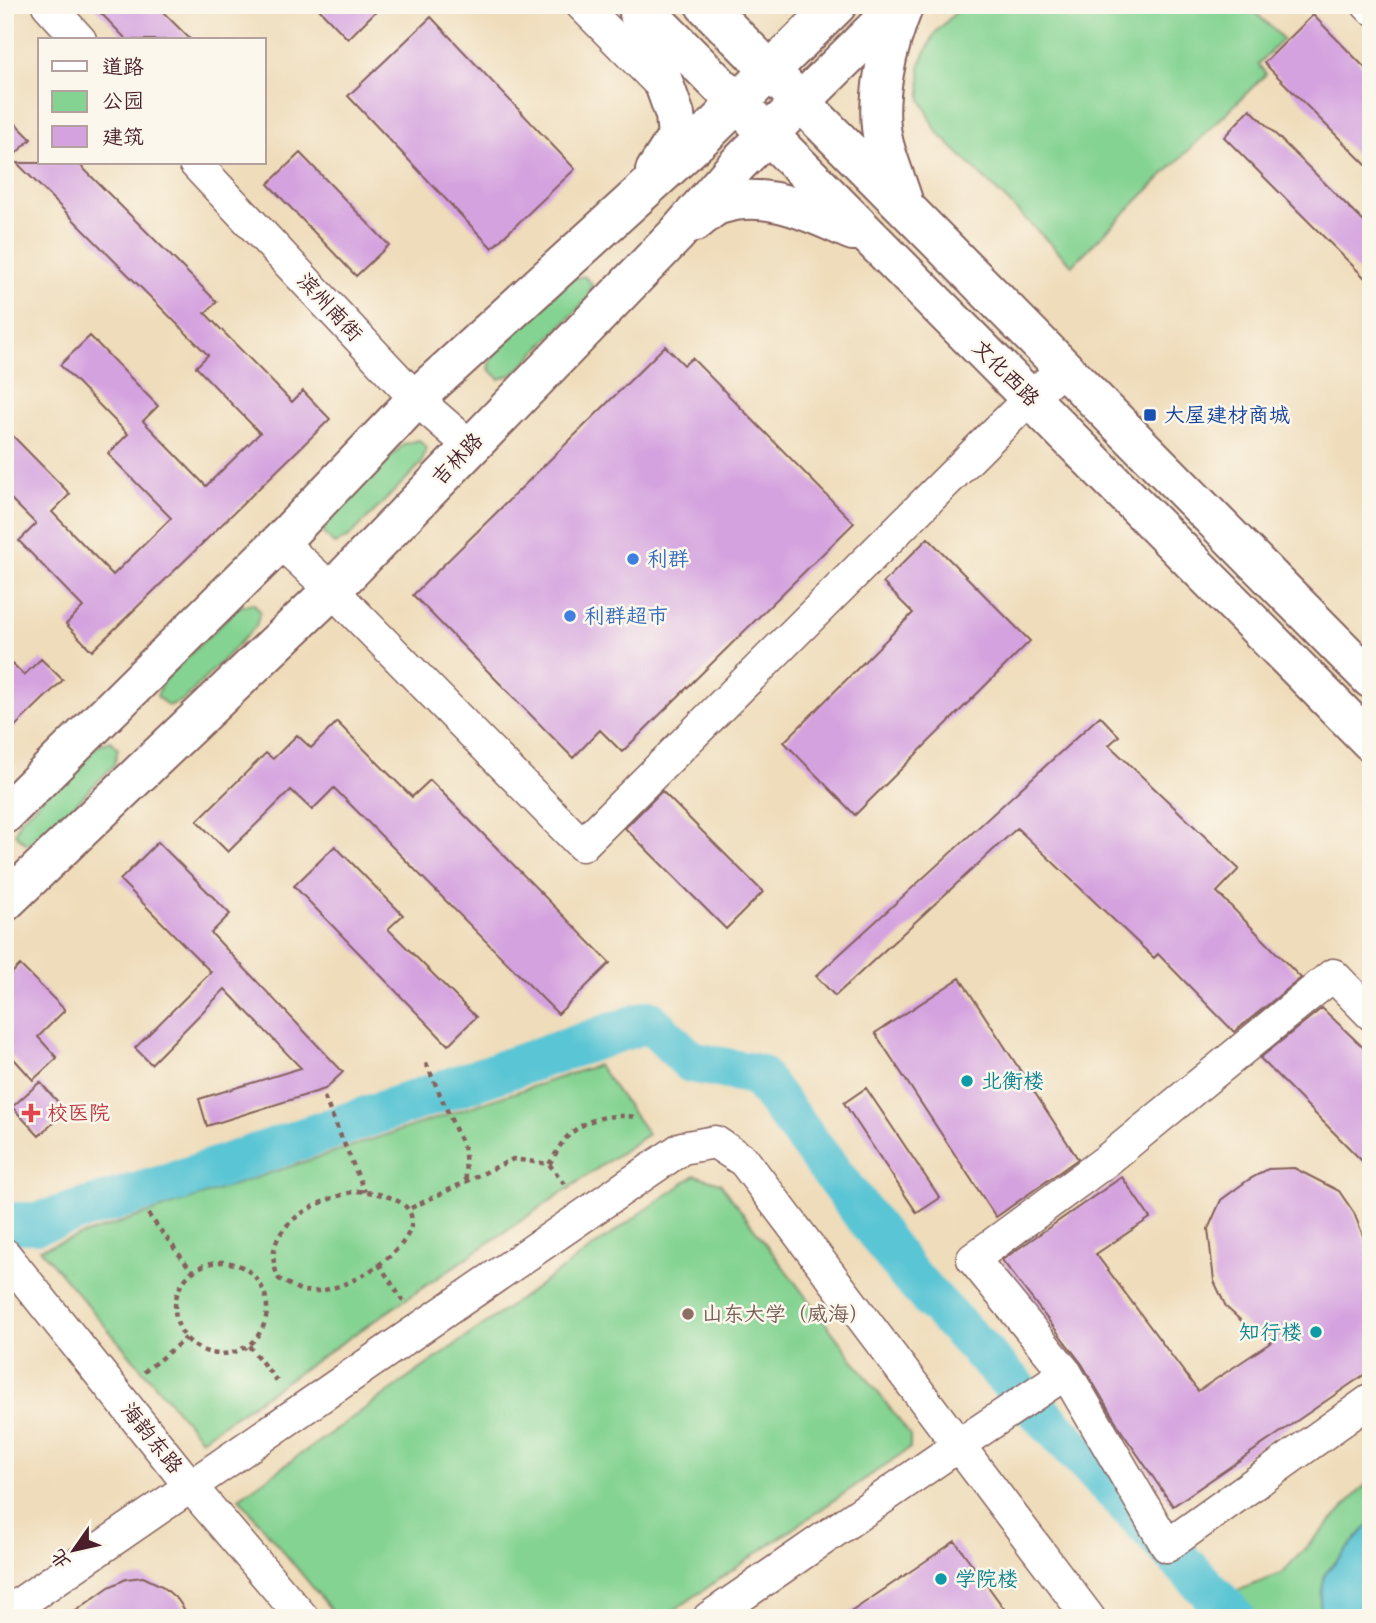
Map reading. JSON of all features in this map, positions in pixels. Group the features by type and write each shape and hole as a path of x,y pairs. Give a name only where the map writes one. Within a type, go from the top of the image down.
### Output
{"main road":[{"path":"638,5 676,115 677,137 642,191"},
{"name":"文化西路","path":"638,5 1031,397 1371,742"},
{"path":"705,5 1371,679"},
{"path":"5,814 280,542 417,400 736,105 837,5"},
{"name":"吉林路","path":"5,902 332,590 676,235 767,136 899,5"},
{"path":"904,5 895,28 882,96 883,141 906,209"},
{"path":"676,235 720,204 759,197 799,209 872,239"}],"street":[{"path":"48,5 78,38"},
{"path":"582,5 668,92"},
{"name":"滨州南街","path":"196,164 417,400 470,446"},
{"path":"280,542 332,590 582,845 1031,397 1064,368"},
{"path":"1371,1014 1333,975 1106,1161 973,1259 1066,1373 1167,1545 1371,1400"},
{"path":"5,1614 682,1148 715,1142 744,1161 955,1448 1089,1618"},
{"name":"海韵东路","path":"5,1255 191,1487 303,1618"},
{"path":"709,1618 1066,1373"}],"path":[{"path":"426,1063 465,1150 466,1183"},
{"path":"324,1097 365,1192"},
{"path":"549,1164 567,1137 589,1122 609,1114 636,1117"},
{"path":"411,1208 513,1159 549,1164 568,1188"},
{"path":"365,1192 394,1196 411,1208 414,1217 408,1233 366,1275 335,1287 304,1291 279,1279 271,1263 271,1249 298,1216 333,1196 365,1192"},
{"path":"148,1214 192,1272"},
{"path":"219,1261 234,1263 258,1279 266,1293 268,1309 265,1325 248,1346 229,1354 213,1354 198,1348 186,1338 178,1325 175,1311 182,1282 192,1272 219,1261"},
{"path":"379,1264 403,1301"},
{"path":"144,1372 186,1338"},
{"path":"248,1346 280,1385"}],"green space":[{"path":"963,5 1248,5 1283,39 1258,64 1266,74 1072,265 937,132 921,99 920,64 935,33"},
{"path":"584,276 592,284 588,299 515,373 500,379 489,369 493,355 569,280"},
{"path":"419,440 426,448 422,463 349,537 334,544 323,533 328,519 404,444"},
{"path":"253,603 260,611 256,626 184,700 168,706 157,696 162,682 238,607"},
{"path":"111,741 118,749 114,765 42,838 26,844 15,834 20,820 96,746"},
{"path":"598,1065 648,1134 201,1439 40,1249"},
{"path":"695,1175 720,1183 910,1435 910,1448 663,1618 338,1618 239,1498"},
{"path":"1371,1479 1371,1618 1189,1618 1231,1593 1281,1574"}],"water":[{"path":"1371,1522 1371,1618 1317,1618 1325,1574"}],"building":[{"path":"93,5 156,5 189,38 125,38"},
{"path":"315,5 382,5 348,39"},
{"path":"1313,15 1371,74 1371,170 1264,63"},
{"path":"431,17 575,169 492,248 348,96"},
{"path":"1250,109 1371,229 1371,284 1224,137"},
{"path":"5,113 31,139 5,164"},
{"path":"300,153 389,245 356,276 268,184"},
{"path":"17,163 79,164 217,302 205,313 292,402 303,391 330,419 92,651 66,624 83,607 19,541 36,524 5,493 5,428 70,494 52,512 113,575 171,518 108,454 128,434 60,365 90,336 158,406 143,421 206,486 260,433 196,367 208,355"},
{"name":"利群","path":"665,346 684,365 692,358 854,523 622,752 600,730 573,758 413,595"},
{"path":"928,538 1030,641 855,815 784,742 913,613 883,583"},
{"path":"5,656 24,675 41,659 63,680 5,736"},
{"path":"1100,716 1119,736 1109,745 1239,869 1217,892 1301,978 1234,1032 1158,954 1154,958 1017,828 835,996 816,976"},
{"path":"337,722 412,797 430,780 610,963 558,1014 334,788 312,810 291,790 228,852 197,821 266,753 273,759 297,735 311,748"},
{"path":"662,791 763,892 726,929 625,828"},
{"path":"158,842 230,914 211,933 343,1072 325,1089 207,1126 199,1099 301,1068 225,989 151,1064 135,1048 211,972 120,880"},
{"path":"335,846 403,915 388,929 476,1017 448,1045 294,886"},
{"path":"20,965 65,1010 38,1037 57,1058 33,1080 5,1049 5,980"},
{"name":"北衡楼","path":"960,978 1078,1159 996,1217 875,1033"},
{"path":"1322,1008 1371,1055 1371,1170 1260,1058"},
{"path":"40,1082 66,1111 39,1136 12,1107"},
{"path":"866,1088 940,1198 917,1213 844,1103"},
{"name":"知行楼","path":"1294,1168 1339,1191 1354,1213 1366,1243 1371,1268 1371,1370 1173,1506 1122,1432 1082,1364 1002,1260 1122,1177 1150,1218 1096,1254 1198,1391 1276,1339 1247,1326 1226,1307 1214,1281 1208,1229 1221,1200 1248,1180 1268,1169"},
{"name":"学院楼","path":"955,1541 1011,1618 842,1618"},
{"path":"143,1577 162,1586 178,1600 190,1618 66,1618 109,1587 126,1579"}],"waterway":[{"path":"5,1223 38,1223 172,1183 649,1021 691,1062 758,1075 910,1276 1235,1618"}],"place":[{"name":"大屋建材商城","path":"1150,415"},
{"name":"利群","path":"633,559"},
{"name":"利群超市","path":"570,616"},
{"name":"北衡楼","path":"967,1081"},
{"name":"校医院","path":"31,1113"},
{"name":"山东大学（威海）","path":"688,1314"},
{"name":"知行楼","path":"1316,1332"},
{"name":"学院楼","path":"941,1579"}]}
